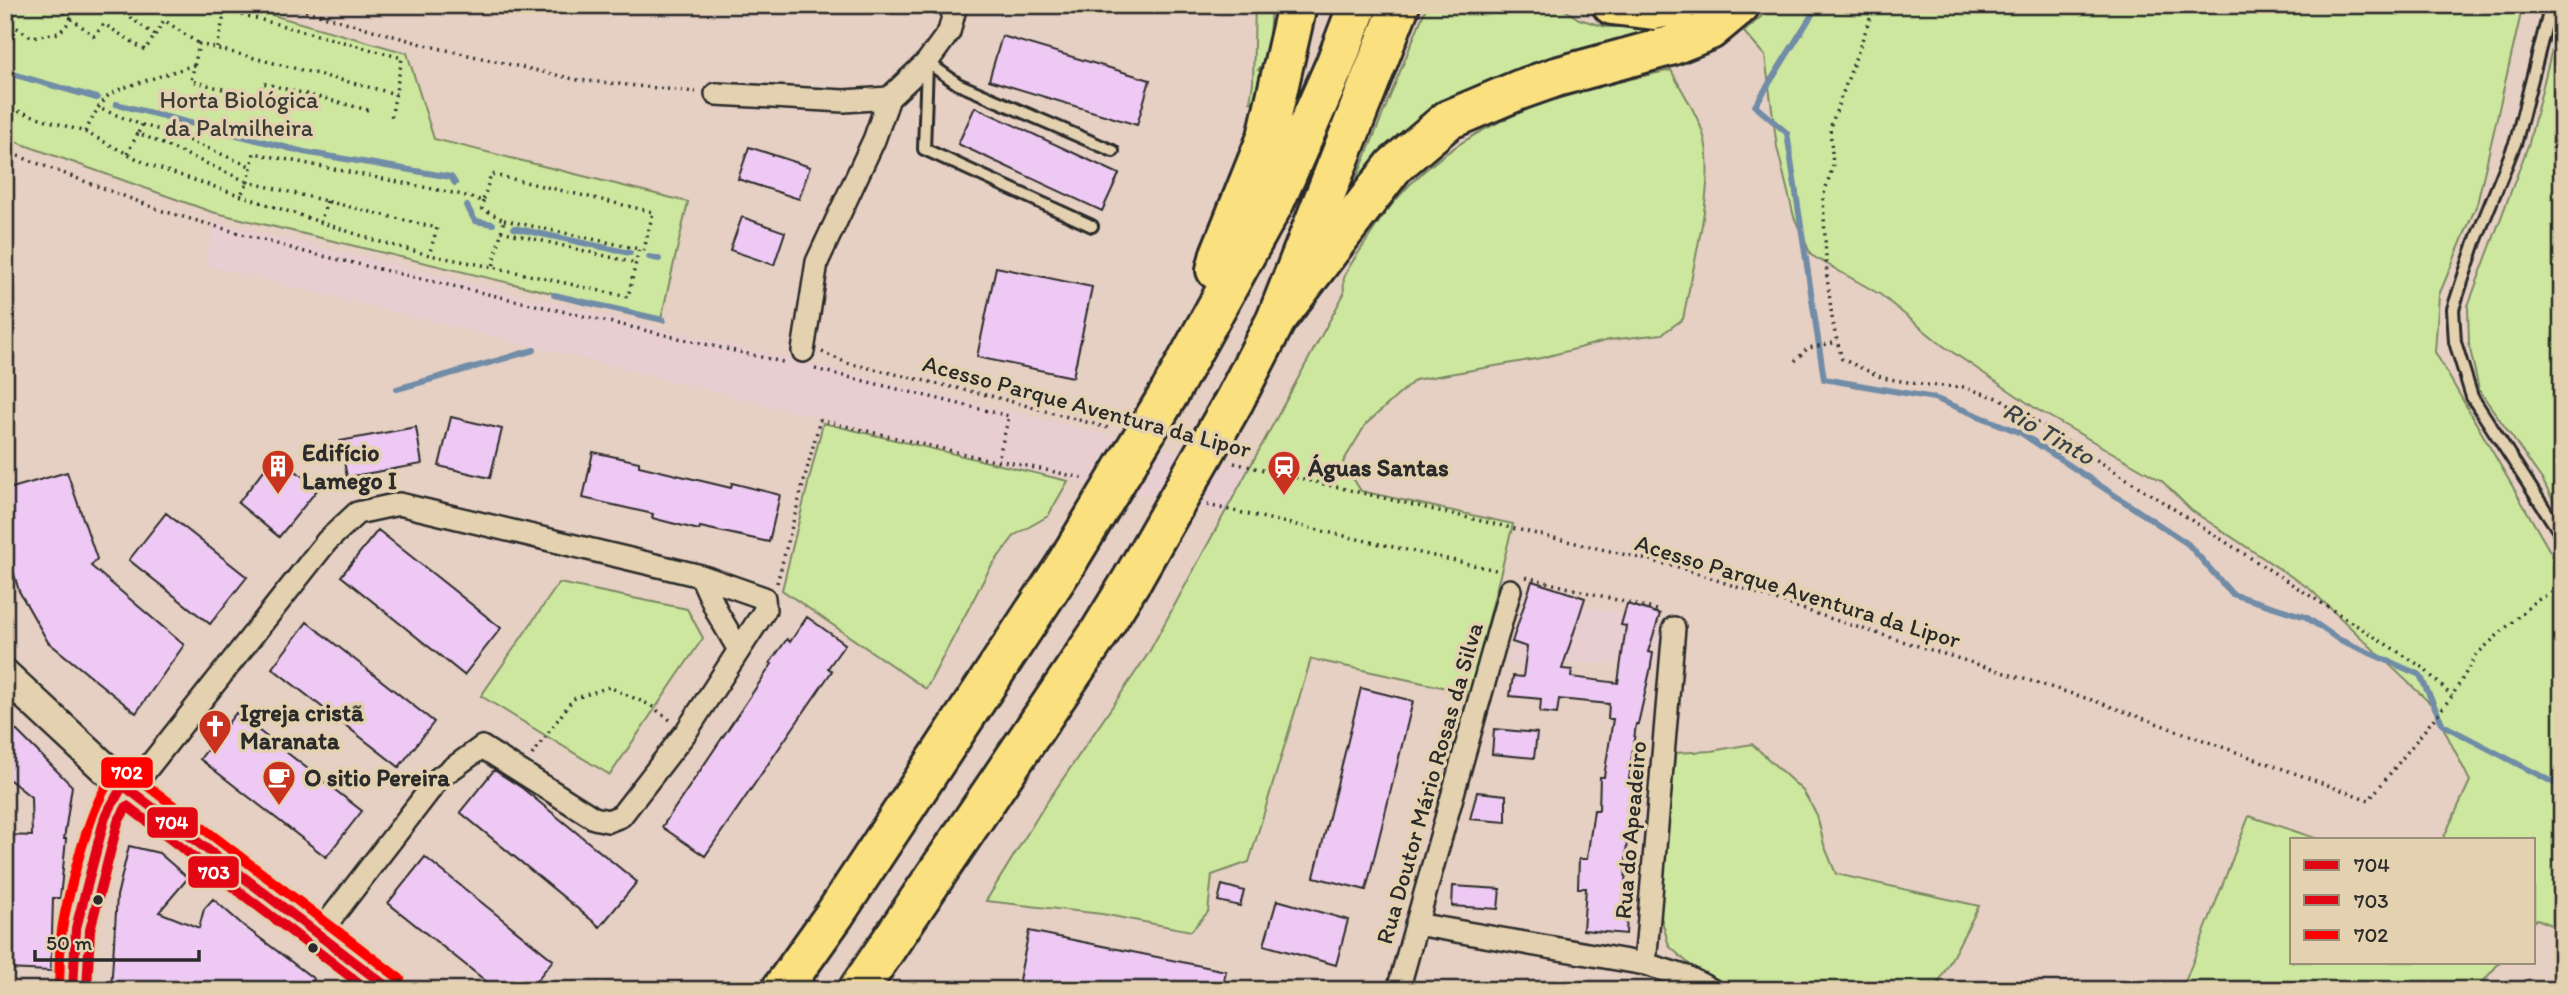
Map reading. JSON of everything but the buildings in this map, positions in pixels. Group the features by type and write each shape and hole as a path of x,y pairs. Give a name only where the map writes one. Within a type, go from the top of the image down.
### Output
{"highway":[{"path":"1203,330 1220,254 1267,137 1297,5"},
{"path":"781,990 835,914 1066,564 1170,392 1275,201 1335,65 1358,5"},
{"path":"858,990 1091,646 1234,401 1276,320 1400,5"},
{"path":"1612,5 1654,10 1677,5"},
{"path":"1276,320 1394,166 1448,121 1556,77 1670,46 1710,30 1740,5"}],"street":[{"path":"802,357 817,262 874,140 889,98 928,62 949,32 956,5"},
{"path":"716,94 844,101 889,98"},
{"path":"73,990 76,928 105,817 123,785 143,774 327,541 357,513 399,504 701,576 764,598 765,611 686,732 621,816 608,821 594,818 482,747 439,778 318,935"},
{"path":"701,576 718,614 739,650"},
{"name":"Rua Doutor Mário Rosas da Silva","path":"1398,990 1512,582"},
{"name":"Rua do Apeadeiro","path":"1645,964 1674,628"},
{"path":"5,675 123,785 391,990"},
{"path":"1416,924 1645,964 1687,977 1712,990"}],"lane":[{"path":"2551,5 2516,141 2475,242 2453,309 2455,342 2472,397 2562,536"},
{"path":"928,62 957,84 1113,151"},
{"path":"928,62 924,149 1092,226"}],"path":[{"path":"52,5 94,36 104,24 145,50 164,20 199,44 396,94"},
{"path":"112,5 155,35"},
{"path":"285,5 429,46 578,80 716,94"},
{"path":"1875,5 1830,128 1833,165 1824,197 1827,277 1842,359 1883,378 1926,385 1963,387 2001,400 2422,667 2452,696"},
{"path":"217,48 225,10 402,58 391,119"},
{"path":"5,20 31,37 59,33 72,19"},
{"path":"199,44 191,81 259,99 263,83 368,110"},
{"path":"85,132 108,96 120,89 194,65"},
{"path":"5,107 85,132 149,165 320,223 429,255 628,298 639,249"},
{"path":"98,108 171,133 251,166"},
{"path":"127,154 142,125"},
{"path":"138,133 248,182 437,228 429,255"},
{"path":"5,151 163,211 301,251 802,357 1009,416 998,460 1017,466 820,420 780,580 764,598"},
{"path":"240,196 248,182 254,153 483,201"},
{"path":"491,174 653,212 644,250 504,220 482,209 491,174"},
{"path":"320,223 327,201"},
{"path":"493,267 504,220"},
{"path":"501,231 636,263"},
{"path":"1795,361 1808,348 1838,342"},
{"name":"Acesso Parque Aventura da Lipor","path":"802,357 847,362 991,396 1124,432"},
{"name":"Acesso Parque Aventura da Lipor","path":"1228,461 1678,567 1841,622 2095,701 2369,800 2452,696 2477,654 2534,602 2562,587"},
{"path":"1272,518 1512,582 1673,614 1674,628"},
{"path":"521,770 573,699 609,687 650,705 686,732"}],"shaded area":[{"path":"215,222 1495,527 1484,571 989,460 205,265"},
{"path":"1531,593 1663,625 1655,663 1508,664"}],"green space":[{"name":"Horta Biológica da Palmilheira","path":"5,5 236,5 407,53 434,139 688,202 661,319 212,212 5,138"},
{"path":"1255,5 1271,5 1267,49 1258,70 1262,73 1253,103 1250,102"},
{"path":"1427,5 1557,5 1579,19 1606,27 1654,27 1706,17 1406,136 1354,185"},
{"path":"1774,5 2523,5 2477,204 2439,295 2435,352 2555,560 2562,577 2562,672 2559,680 2562,682 2562,929 2536,920 2536,838 2443,838 2470,781 2432,705 2310,589 2191,510 2162,481 2038,410 1942,345 1881,295 1811,255 1794,217 1777,147 1765,56 1744,32"},
{"path":"2562,8 2562,518 2543,481 2479,390 2469,344 2468,306 2529,143"},
{"path":"1671,70 1700,125 1707,152 1706,199 1683,319 1662,334 1609,340 1541,358 1415,380 1366,424 1343,462 1361,491 1513,524 1470,693 1311,659 1249,862 1212,875 1208,912 1191,931 1102,914 986,901 1043,808 1148,654 1344,294 1344,280 1349,268 1397,199 1428,167 1463,142 1501,121 1583,91"},
{"path":"823,423 1068,481 1048,516 1015,535 990,568 926,689 782,590"},
{"path":"559,583 687,609 703,638 610,775 481,696"},
{"path":"1752,744 1803,791 1817,815 1824,845 1836,874 1979,906 1935,990 1718,990 1669,946 1657,902 1655,823 1675,753 1711,751"},
{"path":"2249,816 2315,838 2290,838 2290,964 2498,964 2476,990 2182,990"}],"waterway":[{"name":"Rio Tinto","path":"1818,5 1755,106 1787,133 1824,379 1934,398 2021,433 2188,544 2232,594 2306,617 2338,639 2420,675 2443,725 2562,787"},
{"path":"5,72 97,98"},
{"path":"116,104 304,152 451,177 455,183"},
{"path":"467,206 475,221 493,224"},
{"path":"514,228 630,253"},
{"path":"649,257 659,259"},
{"path":"554,295 663,320"},
{"path":"397,389 534,350"}],"transit line":[{"name":"702","path":"59,989 62,932 84,839 102,794 112,778 122,771 132,774 400,979"},
{"name":"704","path":"73,990 76,928 105,817 123,785 391,990"},
{"name":"703","path":"87,990 90,930 118,822 127,806 368,990"}],"place":[{"name":"Edifício Lamego I","path":"278,496"},
{"name":"Águas Santas","path":"1284,497"},
{"name":"Igreja cristã Maranata","path":"215,756"},
{"name":"O sitio Pereira","path":"279,807"}]}
